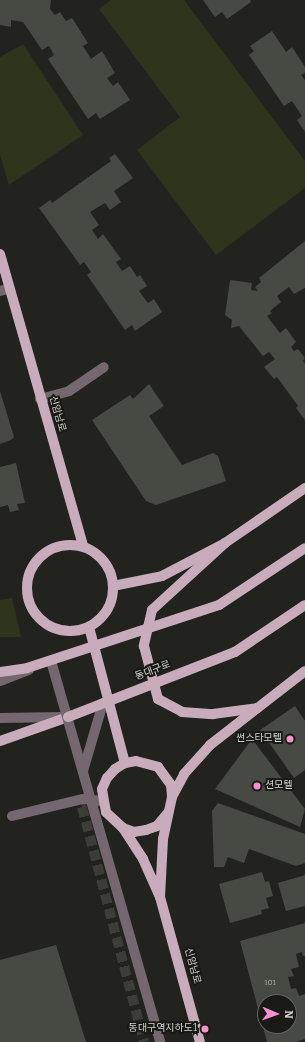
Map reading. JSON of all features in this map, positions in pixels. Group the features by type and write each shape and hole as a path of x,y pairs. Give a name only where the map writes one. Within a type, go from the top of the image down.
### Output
{"main road":[{"name":"신암남로","path":"0,254 5,290 40,400 83,546"},
{"path":"113,586 162,576 225,543 305,488"},
{"path":"225,543 152,610 144,646 158,699 182,712 213,714 258,708"},
{"path":"62,545 83,546 96,552 107,564 113,586 109,607 101,619 89,627 75,631 61,631 48,626 37,616 30,604 26,591 28,577 33,564 43,553 62,545"},
{"path":"0,672 27,668 51,661 219,605 305,548"},
{"name":"동대구로","path":"0,742 235,652 305,605"},
{"path":"89,627 125,762"},
{"path":"172,797 184,774 210,745 305,671"},
{"path":"142,761 158,767 171,785 172,797 160,862 160,897 143,859 123,828 106,812 102,801 102,789 107,778 125,762 142,761"},
{"path":"123,828 134,832 157,826 170,808"},
{"name":"신암남로","path":"160,897 200,1042"}],"street":[{"path":"40,400 68,391 104,367"},
{"path":"0,681 51,661 160,1042"},
{"path":"83,771 103,703"},
{"path":"0,718 68,717"},
{"path":"12,816 83,799 102,801"}],"green space":[{"path":"111,0 184,0 305,161 305,188 216,255 137,150 180,117 99,9"},
{"path":"23,44 83,135 9,185 0,155 0,57"},
{"path":"12,598 21,637 0,637 0,600"}],"building":[{"path":"0,0 51,0 50,9 55,15 60,12 66,21 72,18 88,43 83,46 91,59 102,51 115,73 107,78 113,86 118,82 130,100 100,119 96,113 88,119 48,59 54,55 49,46 42,50 23,22 11,20 11,27 0,25"},
{"path":"203,0 250,0 251,2 227,19 222,12 215,17"},
{"path":"272,31 286,52 292,47 305,67 305,73 301,75 305,80 305,132 297,120 302,116 292,101 284,106 249,55 254,51 250,46"},
{"path":"115,154 133,178 114,191 121,202 110,210 105,203 90,212 99,225 92,230 98,239 103,234 121,259 116,262 122,271 130,266 137,277 140,275 147,286 139,291 148,303 154,299 162,312 135,331 132,325 125,330 87,275 91,272 84,262 80,265 39,208 50,200 52,203 111,161 109,158"},
{"path":"305,241 305,288 294,294 289,287 277,296 281,302 270,311 272,313 267,316 280,333 286,328 296,342 291,347 294,351 298,349 305,358 303,361 305,364 305,420 296,408 298,406 277,377 274,379 264,367 275,359 269,352 263,356 239,326 231,328 232,320 225,315 230,280 252,283 251,290 258,291 255,287 261,282 259,278"},
{"path":"149,384 164,406 149,416 182,465 213,453 218,456 226,481 156,505 146,501 92,420 130,395 133,399"},
{"path":"0,391 14,437 11,440 0,444"},
{"path":"16,463 25,503 17,504 19,510 10,512 8,505 0,507 0,467"},
{"path":"295,706 305,721 305,770 294,778 260,730"},
{"path":"252,739 305,809 300,827 215,789"},
{"path":"218,803 305,834 305,863 296,866 249,849 244,863 228,857 224,867 214,867 212,811"},
{"path":"262,872 265,882 269,881 273,896 266,898 269,908 261,910 262,914 230,923 219,884"},
{"path":"305,875 305,906 286,911 278,883"},
{"path":"305,923 305,956 303,956 302,952 296,954 299,967 291,969 294,976 288,977 291,989 296,988 299,996 305,994 305,1039 295,1042 267,1042 265,1034 297,1034 297,994 257,994 257,1005 240,941"},
{"path":"56,945 86,1042 0,1042 0,960"}],"tunnel":[{"path":"100,801 82,807 144,1042"}],"place":[{"name":"썬스타모텔","path":"290,739"},
{"name":"션모텔","path":"257,786"},
{"name":"동대구역지하도1","path":"205,1029"}]}
